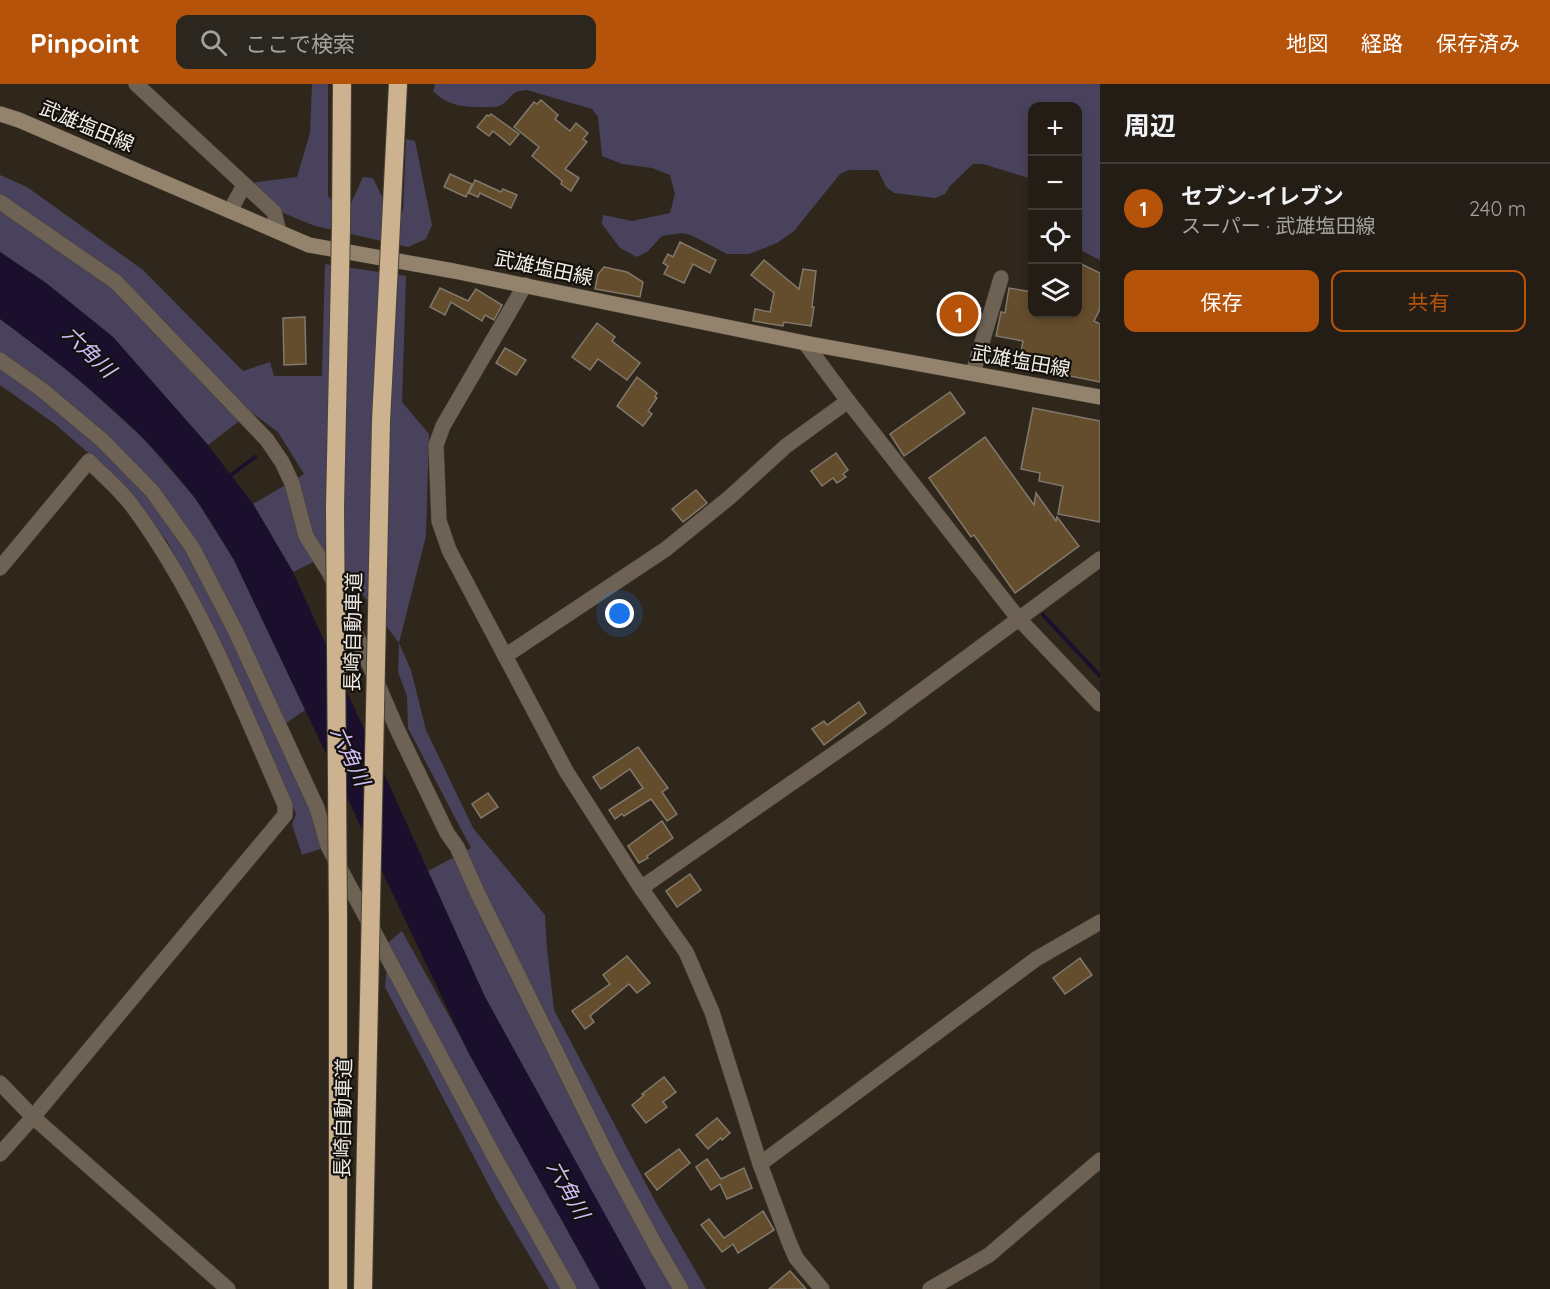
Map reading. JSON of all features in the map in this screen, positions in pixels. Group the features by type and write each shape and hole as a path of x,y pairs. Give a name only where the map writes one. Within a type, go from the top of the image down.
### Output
{"highway":[{"name":"長崎自動車道","path":"338,1289 335,507 342,84"},
{"name":"長崎自動車道","path":"363,1289 381,422 398,84"}],"main road":[{"name":"武雄塩田線","path":"0,114 19,120 309,245 525,285 805,343 1100,397"}],"street":[{"path":"136,84 274,212 279,232"},
{"path":"230,211 244,185"},
{"path":"0,202 116,282 267,441 282,462 292,483 306,536 330,574 442,823 458,847 478,894 609,1159 681,1289"},
{"path":"973,373 1001,278"},
{"path":"525,285 442,426 436,445 439,521 449,550 566,771 640,888 686,952 712,1012 760,1164 789,1242 796,1258 822,1289"},
{"path":"805,343 1018,618 1100,704"},
{"path":"0,360 41,389 102,440 152,490 192,547 235,630 317,808 328,846 495,1158 570,1289"},
{"path":"505,656 666,549 730,497 786,446 848,401"},
{"path":"0,568 89,461 132,505 170,561 211,637 285,805 285,815 0,1154"},
{"path":"640,888 875,725 1100,559"},
{"path":"760,1164 1036,959 1100,922"},
{"path":"0,1083 33,1117 228,1289"},
{"path":"930,1289 989,1255 1100,1160"}],"shaded area":[{"path":"312,84 328,84 328,196 337,206 351,203 363,177 373,178 390,213 403,211 406,139 415,141 432,225 426,239 408,247 315,226 281,212 249,183 297,177 310,133"},
{"path":"435,84 1100,84 1100,260 1082,251 1082,102 1028,102 1028,178 983,164 973,164 950,186 945,194 935,198 894,193 886,187 878,170 849,170 840,174 794,231 777,243 749,254 727,254 691,235 682,233 662,236 647,252 637,257 620,248 602,224 603,215 632,221 670,213 675,194 670,175 652,168 622,164 602,156 598,117 592,109 527,90 516,92 497,107 460,106 438,96 433,91"},
{"path":"0,175 27,187 143,270 243,371 270,362 274,376 322,376 325,264 406,276 402,402 429,434 426,536 399,643 332,553 293,572 253,504 304,474 278,432 251,412 208,445 113,337 46,283 0,252"},
{"path":"0,319 67,369 144,439 195,498 234,560 305,710 275,731 313,810 323,848 302,855 292,824 296,814 216,634 167,541 115,476 55,424 0,385"},
{"path":"399,643 411,670 426,730 473,828 545,915 554,1010 655,1201 706,1289 646,1289 485,997 428,871 471,848 408,728 407,696 398,672"},
{"path":"402,931 600,1289 549,1289 496,1199 385,987 389,942"}],"water":[{"name":"六角川","path":"0,252 46,283 113,337 208,445 253,504 293,572 485,997 646,1289 600,1289 468,1052 234,560 195,498 152,447 104,401 0,319"}],"building":[{"path":"541,100 558,115 555,119 570,131 576,123 588,133 583,139 587,142 565,169 579,178 571,191 532,156 539,147 514,127 534,102 537,104"},
{"path":"491,114 519,134 510,145 493,131 489,136 477,127 487,115"},
{"path":"450,174 472,184 466,197 444,187"},
{"path":"475,180 501,192 503,189 517,195 511,208 480,193 478,197 469,193"},
{"path":"680,242 716,260 710,273 693,264 684,283 664,274 668,266 663,263 668,254 673,257"},
{"path":"764,260 799,289 803,269 816,271 811,326 784,322 783,326 753,321 755,309 770,312 774,293 751,275"},
{"path":"1082,264 1100,273 1100,309 1094,321 1100,324 1100,382 1060,374 1061,371 1019,363 1023,341 996,336 1001,312 1005,313 1009,288 1028,291 1028,318 1082,318"},
{"path":"604,267 627,272 643,282 640,297 595,289 598,274"},
{"path":"440,288 468,301 476,289 502,305 494,320 485,315 482,321 451,302 445,315 430,307"},
{"path":"942,300 981,308 976,328 938,321"},
{"path":"305,317 306,364 284,365 283,318"},
{"path":"597,323 615,337 612,341 640,363 627,380 598,359 590,370 572,357"},
{"path":"505,348 526,360 516,375 496,363"},
{"path":"637,377 657,393 655,397 657,398 648,411 652,414 643,426 617,406"},
{"path":"950,392 965,413 904,456 890,434"},
{"path":"1033,408 1100,421 1100,522 1058,514 1063,486 1039,481 1040,473 1021,469"},
{"path":"985,437 1034,505 1036,493 1056,521 1057,517 1079,546 1015,593 974,535 971,537 929,478"},
{"path":"836,453 848,470 843,474 846,477 837,483 833,478 822,486 811,471"},
{"path":"696,490 707,503 683,522 672,509"},
{"path":"859,702 866,713 824,745 812,729 824,721 827,725"},
{"path":"638,747 668,788 662,792 677,814 667,821 651,799 615,819 609,810 643,788 630,769 601,789 593,777"},
{"path":"488,793 498,807 481,818 472,804"},
{"path":"662,821 673,838 639,863 628,846"},
{"path":"690,874 701,890 677,907 666,891"},
{"path":"627,956 650,983 637,993 629,984 590,1016 594,1022 585,1029 572,1011 610,984 603,975"},
{"path":"1080,958 1092,975 1065,994 1053,978"},
{"path":"664,1077 676,1092 663,1102 667,1107 646,1123 632,1105"},
{"path":"717,1118 730,1133 708,1149 696,1135"},
{"path":"679,1149 690,1163 657,1190 645,1174"},
{"path":"707,1159 721,1179 744,1168 752,1188 727,1199 720,1184 711,1190 696,1167"},
{"path":"763,1211 774,1230 738,1253 733,1244 722,1252 701,1225 709,1219 724,1238"},
{"path":"790,1271 806,1289 769,1289"}],"waterway":[{"path":"227,478 255,457"},
{"path":"1043,615 1100,676"}],"place":[{"name":"セブン-イレブン","path":"959,314"}]}
